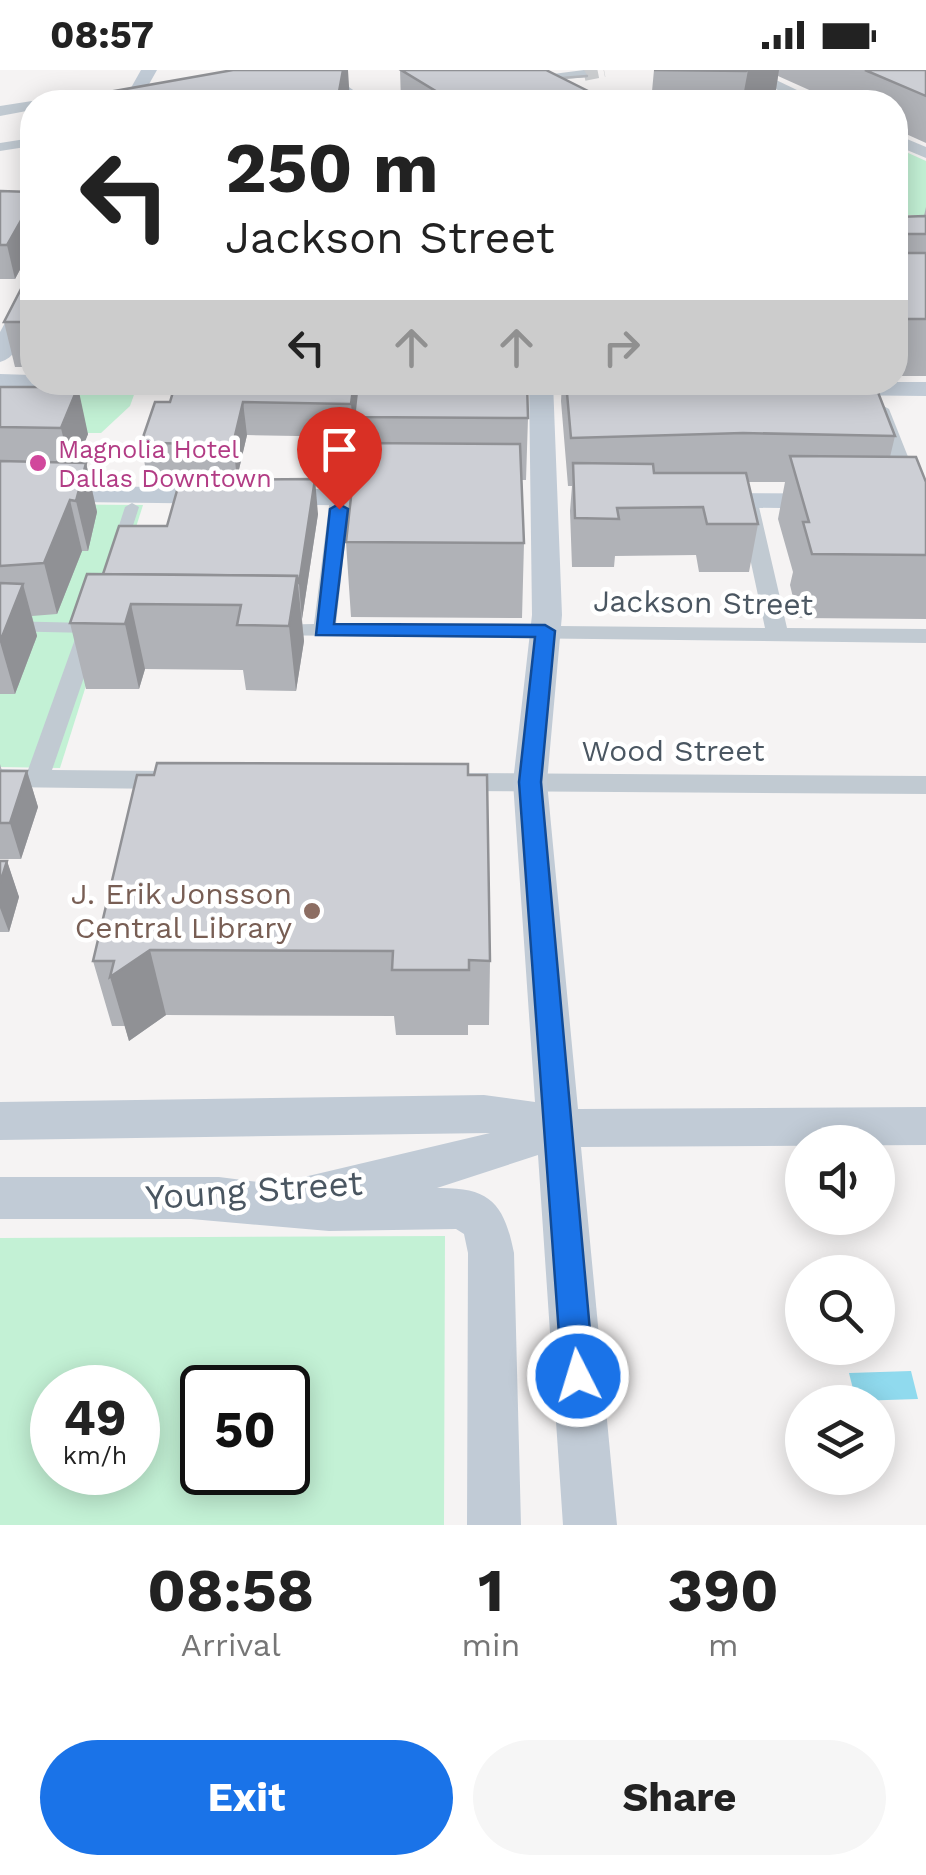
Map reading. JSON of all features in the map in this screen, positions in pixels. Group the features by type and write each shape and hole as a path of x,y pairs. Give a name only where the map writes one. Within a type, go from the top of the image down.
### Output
{"main road":[{"path":"314,70 343,90"},
{"path":"0,355 20,315"},
{"path":"541,395 557,500 530,782 590,1525"},
{"path":"0,493 436,499"},
{"path":"508,500 557,500"},
{"path":"675,501 920,502"},
{"name":"Young Street","path":"0,1121 484,1114 520,1117 560,1128 926,1126"},
{"name":"Young Street","path":"0,1198 194,1198 290,1194 368,1185 493,1154 560,1128"},
{"path":"194,1198 329,1210 450,1207 477,1213 485,1222 491,1253 494,1525"}],"street":[{"path":"743,70 787,90"},
{"path":"513,79 584,74"},
{"path":"513,79 532,90"},
{"path":"441,90 446,89"},
{"path":"872,395 920,502 926,532"},
{"path":"324,630 340,498"},
{"path":"748,502 777,634"},
{"path":"115,561 132,506"},
{"path":"0,626 100,628 37,778"},
{"name":"Jackson Street","path":"247,630 926,636"},
{"path":"0,778 188,780"},
{"name":"Wood Street","path":"437,782 926,786"}],"green space":[{"path":"908,153 926,161 926,215 908,215"},
{"path":"0,391 20,391 20,395 134,395 130,406 101,433 0,433"},
{"path":"0,504 143,505 60,768 0,767"},
{"path":"445,1236 444,1525 0,1525 0,1238"}],"water":[{"path":"911,1371 918,1399 895,1400 895,1385 852,1385 849,1373"}],"building":[{"path":"233,70 343,70 339,90 120,90"},
{"path":"401,70 546,70 586,90 434,90"},
{"path":"865,70 926,70 926,96"},
{"path":"0,191 20,192 20,222 7,245 0,245"},
{"path":"926,216 926,234 908,234 908,217"},
{"path":"908,253 926,253 926,319 908,319"},
{"path":"20,291 20,322 4,322"},
{"path":"0,387 20,387 20,395 75,395 61,428 0,427"},
{"path":"172,395 352,395 351,404 243,402 233,444 141,443 155,402 170,402"},
{"path":"357,395 527,395 528,418 354,417"},
{"path":"567,395 879,395 895,436 743,433 571,438"},
{"path":"357,443 520,444 524,543 346,542"},
{"path":"790,456 916,457 926,482 926,555 812,554 803,522 809,522"},
{"path":"0,461 86,463 76,501 70,500 44,563 0,566"},
{"path":"573,463 653,464 654,473 746,473 758,524 707,524 703,507 617,508 619,519 575,518"},
{"path":"315,479 299,584 297,576 103,574 119,526 167,526 180,480"},
{"path":"87,574 297,576 289,626 237,625 241,605 131,604 125,624 70,623"},
{"path":"0,583 23,584 0,642"},
{"name":"J. Erik Jonsson Central Library","path":"157,763 468,764 468,775 487,775 490,961 469,960 469,970 392,970 393,951 150,950 110,977 114,961 93,961 137,775 154,775"},
{"path":"0,771 27,771 10,823 0,823"},
{"path":"0,861 7,861 0,883"}],"tunnel":[{"path":"584,74 604,70"}],"tram line":[{"path":"490,70 523,81 587,76"}],"place":[{"name":"Magnolia Hotel Dallas Downtown","path":"38,463"},
{"name":"J. Erik Jonsson Central Library","path":"312,911"}],"route":[{"path":"339,509 324,630 545,631 530,782 578,1376"}]}
